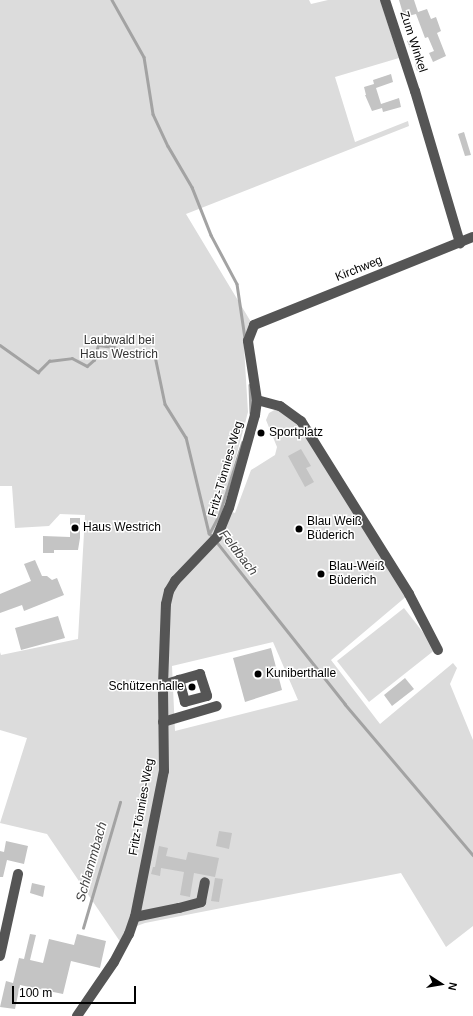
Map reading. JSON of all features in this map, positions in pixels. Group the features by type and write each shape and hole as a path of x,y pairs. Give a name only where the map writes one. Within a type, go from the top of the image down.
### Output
{"street":[{"name":"Zum Winkel","path":"385,0 415,91 460,243"},
{"name":"Kirchweg","path":"254,325 473,237"},
{"name":"Fritz-Tönnies-Weg","path":"77,1016 114,962 129,934 134,917 164,771 163,685 165,621 169,591 184,571 215,539 229,508 255,415 257,400 248,341 254,325"},
{"path":"257,400 280,406 302,421 409,594 438,650"},
{"path":"163,685 178,680"},
{"path":"163,722 217,706"},
{"path":"0,956 18,874"},
{"path":"134,917 201,902 205,882"}],"green space":[{"name":"Laubwald bei Haus Westrich","path":"0,0 309,0 311,4 328,0 380,0 399,58 335,77 355,142 408,121 409,126 186,214 251,322 244,347 248,412 223,506 226,510 235,513 251,470 275,455 277,447 266,420 269,413 280,407 300,422 408,595 331,660 380,724 453,663 457,668 450,684 473,740 473,926 446,947 401,873 145,923 126,930 121,943 47,834 0,823 27,738 0,730 0,652 1,655 78,639 85,515 60,514 49,526 15,528 12,486 0,486","holes":["273,642 298,700 175,731 172,666"]},
{"path":"404,608 436,649 369,702 337,661"}],"building":[{"path":"399,0 414,0 418,12 427,9 431,19 436,17 441,31 437,33 446,56 433,62 429,53 434,51 428,37 425,38 416,14 404,17"},
{"path":"415,38 418,45 410,48 407,41"},
{"path":"423,61 426,68 417,71 415,64"},
{"path":"391,74 393,82 376,88 381,104 399,98 401,107 383,112 382,108 372,111 365,95 364,87 374,84 373,80"},
{"path":"464,132 471,155 465,156 458,134"},
{"path":"301,449 311,466 306,468 314,482 305,487 288,456"},
{"path":"70,518 80,518 80,538 78,550 54,550 54,553 43,553 43,536 70,537"},
{"path":"234,544 239,551 234,555 229,548"},
{"path":"35,560 42,576 47,576 52,580 57,578 64,595 24,611 22,605 0,613 0,594 31,581 24,564"},
{"path":"58,616 65,638 21,650 15,628"},
{"name":"Kuniberthalle","path":"271,648 282,690 245,702 233,658"},
{"path":"405,678 414,689 392,706 384,695"},
{"path":"219,831 232,833 229,849 216,846"},
{"path":"6,841 28,846 24,864 7,860 3,877 0,877 0,851 4,852"},
{"path":"159,846 168,848 166,856 186,860 188,852 219,858 215,877 194,873 190,897 180,895 184,872 161,868 160,876 151,874 153,867 155,867"},
{"path":"215,878 223,879 219,902 211,901"},
{"path":"32,883 45,886 43,897 30,893"},
{"path":"30,934 36,935 30,960 43,963 49,939 74,945 77,934 106,941 100,968 71,961 63,994 20,985 15,1009 0,1007 6,981 13,983 19,958 24,959"}],"waterway":[{"path":"112,0 144,57 153,114 168,146 192,187 211,235 237,284 245,338"},
{"name":"Feldbach","path":"0,345 38,372 49,361 72,358 87,366 94,360 98,345 114,347 131,355 151,354 155,356 165,404 186,437 209,533 213,537"},
{"path":"250,385 251,413"},
{"path":"210,532 219,515 242,443"},
{"name":"Feldbach","path":"216,541 345,704 473,855"},
{"name":"Schlammbach","path":"83,928 120,802"}],"place":[{"name":"Sportplatz","path":"261,433"},
{"name":"Haus Westrich","path":"75,528"},
{"name":"Blau Weiß Büderich","path":"299,529"},
{"name":"Blau-Weiß Büderich","path":"321,574"},
{"name":"Kuniberthalle","path":"258,674"},
{"name":"Schützenhalle","path":"192,687"}]}
